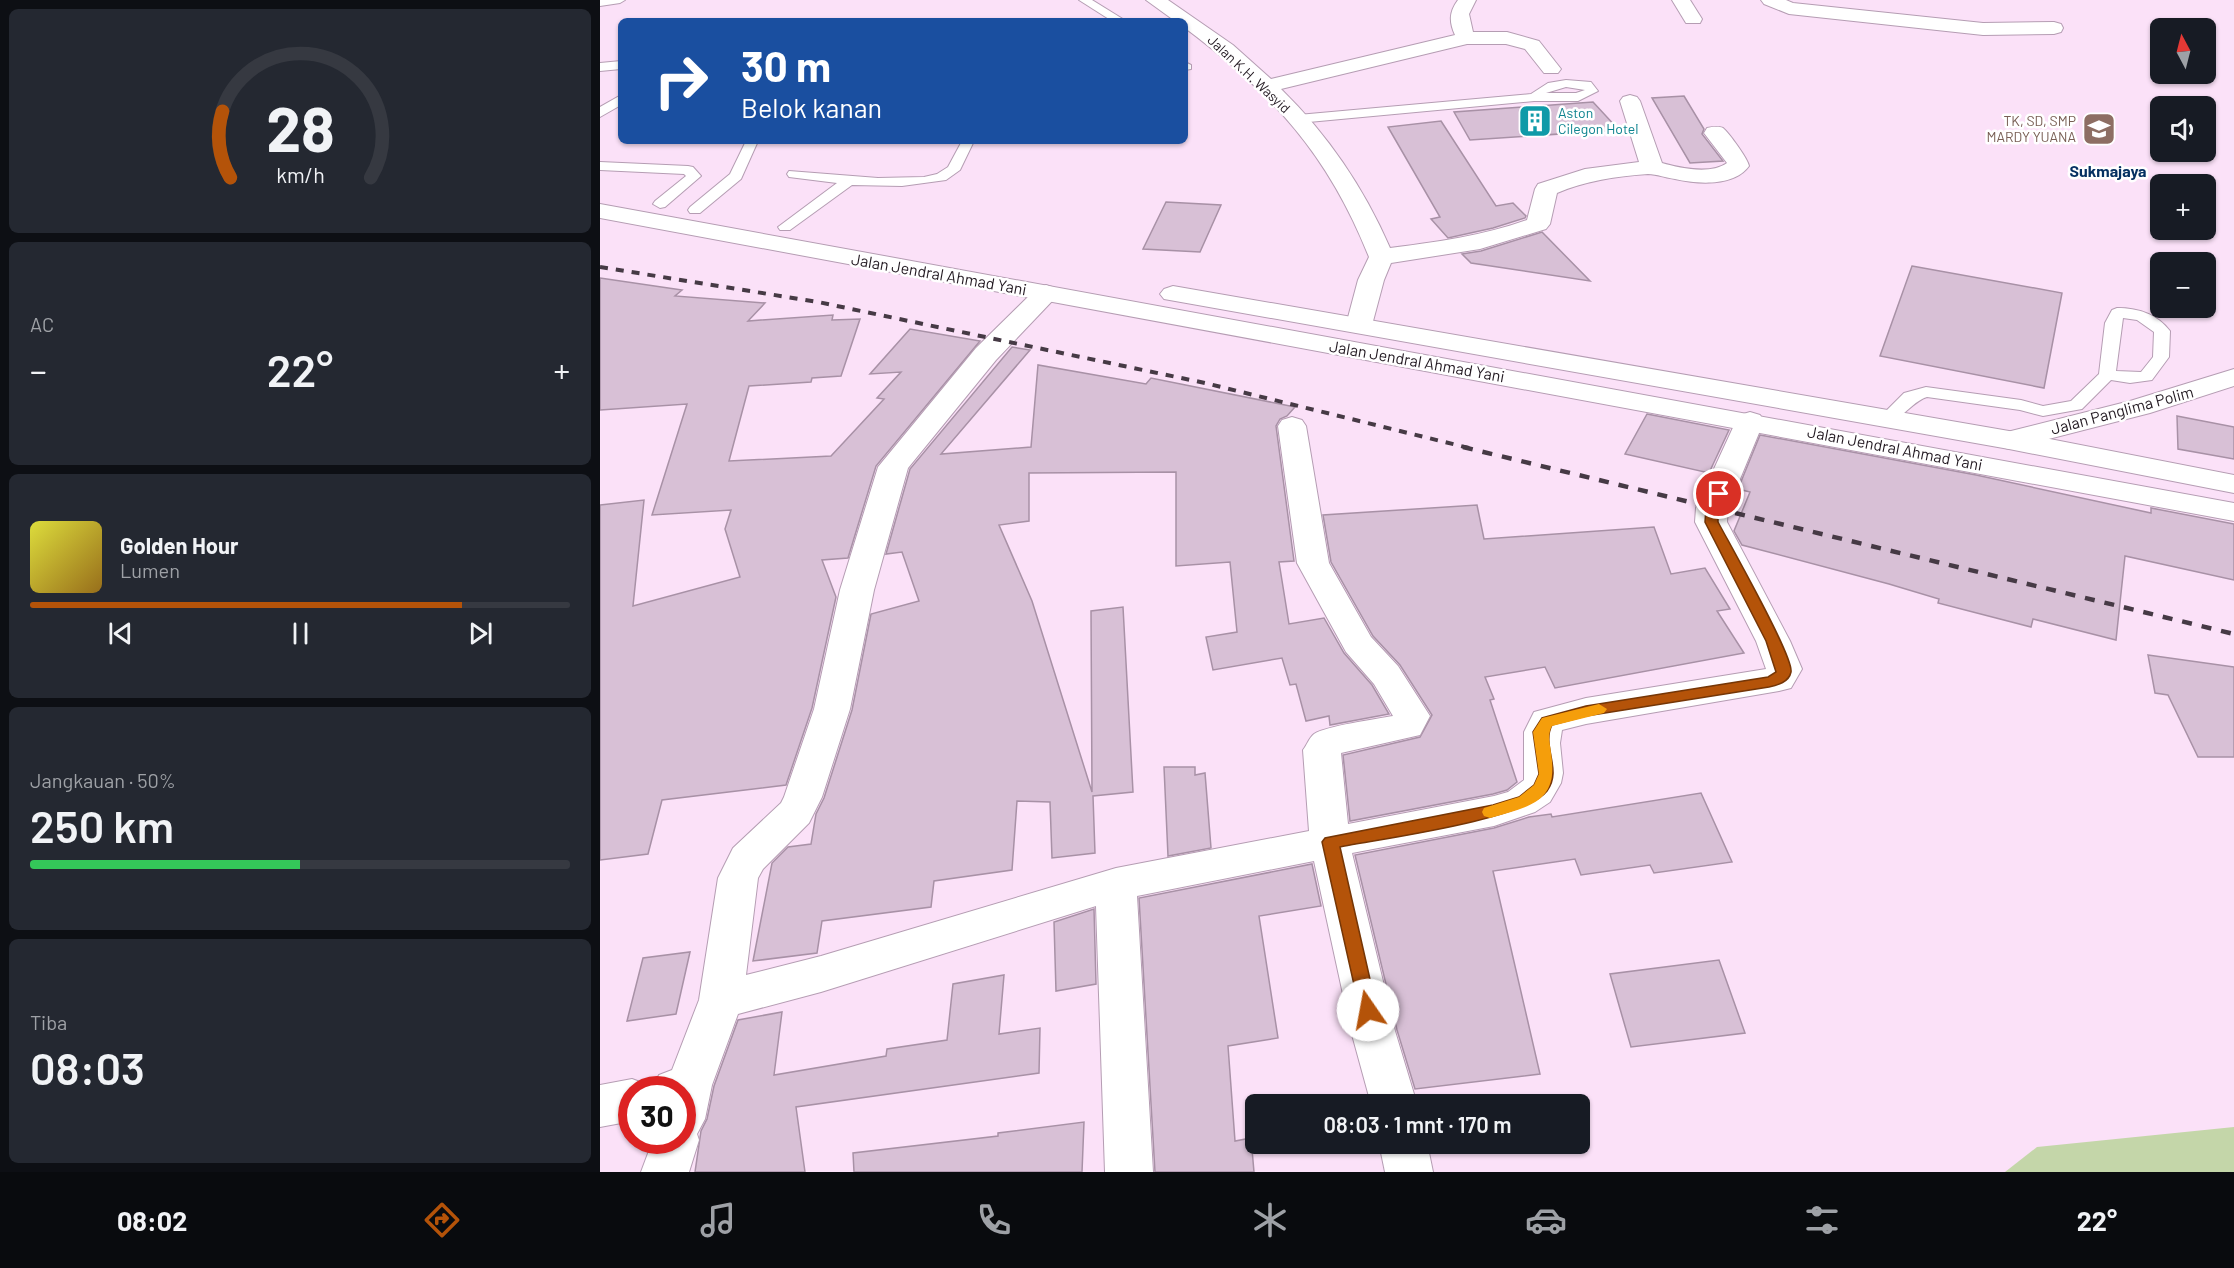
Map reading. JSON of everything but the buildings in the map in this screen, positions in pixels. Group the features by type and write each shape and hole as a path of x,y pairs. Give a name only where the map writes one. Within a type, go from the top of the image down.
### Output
{"main road":[{"name":"Jalan K.H. Wasyid","path":"1155,0 1177,18"},
{"path":"1467,0 1460,11 1459,21 1467,38"},
{"path":"1681,0 1693,19"},
{"path":"1770,0 1789,8 1962,27 2054,28"},
{"name":"Jalan K.H. Wasyid","path":"1193,31 1267,86 1326,152 1371,227 1381,257"},
{"path":"1267,86 1467,38 1507,38 1532,45 1551,69"},
{"path":"1630,101 1652,167"},
{"path":"1359,325 1371,280 1381,257 1470,244 1538,224 1546,189 1584,174 1652,167 1672,174 1690,176 1733,171 1738,166 1738,162 1715,133"},
{"name":"Jalan Jendral Ahmad Yani","path":"600,193 784,227 1887,418 2234,484"},
{"name":"Jalan Jendral Ahmad Yani","path":"600,211 1750,421 2234,512"},
{"path":"691,1076 721,1000 738,878 747,859 795,813 803,797 832,709 857,590 893,466 986,354 1046,293"},
{"name":"Jalan Panglima Polim","path":"2009,440 2140,406 2234,377"},
{"path":"721,1000 821,974 1116,885 1494,811 1524,801 1540,788 1546,774 1541,732 1547,722 1586,711 1779,679 1784,674 1784,669 1773,641 1711,522 1712,508 1750,421"},
{"path":"1292,426 1313,563 1358,644 1386,675 1412,716 1407,726 1329,742 1322,750 1330,842 1372,1031 1391,1094"},
{"path":"1116,885 1129,1172"},
{"path":"600,1107 618,1103"},
{"path":"665,1172 671,1154"},
{"path":"1405,1154 1408,1172"}],"lane":[{"path":"600,3 620,0"},
{"path":"1084,0 1115,18"},
{"path":"600,67 618,65"},
{"path":"1298,119 1534,97"},
{"path":"600,113 618,101"},
{"path":"695,210 736,176 751,144"},
{"path":"794,174 850,180 911,182 937,179 953,171 966,144"},
{"path":"600,166 688,170 694,176 660,204"},
{"path":"784,227 850,180"},
{"path":"1887,418 1910,397 1926,392 2043,411 2076,405 2107,375 2113,323 2117,313 2131,312 2155,323 2162,331 2161,357 2146,377 2130,378 2107,375"}],"green space":[{"path":"2234,1127 2234,1172 2005,1172 2037,1147"}],"railway":[{"path":"600,267 818,302 1205,383 1469,448"},
{"path":"1463,447 2234,634"}],"slow traffic":[{"path":"1490,812 1524,801 1540,788 1546,774 1541,748 1541,732 1547,722 1563,716 1599,709"}],"place":[{"name":"Aston Cilegon Hotel","path":"1535,121"},
{"name":"TK, SD, SMP MARDY YUANA","path":"2099,129"}],"district":[{"name":"Sukmajaya","path":"2108,171"}],"route":[{"path":"1368,1010 1330,842 1494,811 1524,801 1540,788 1546,774 1541,748 1541,732 1547,722 1563,716 1769,682 1779,679 1784,674 1773,641 1711,522 1712,508 1719,494"}]}
